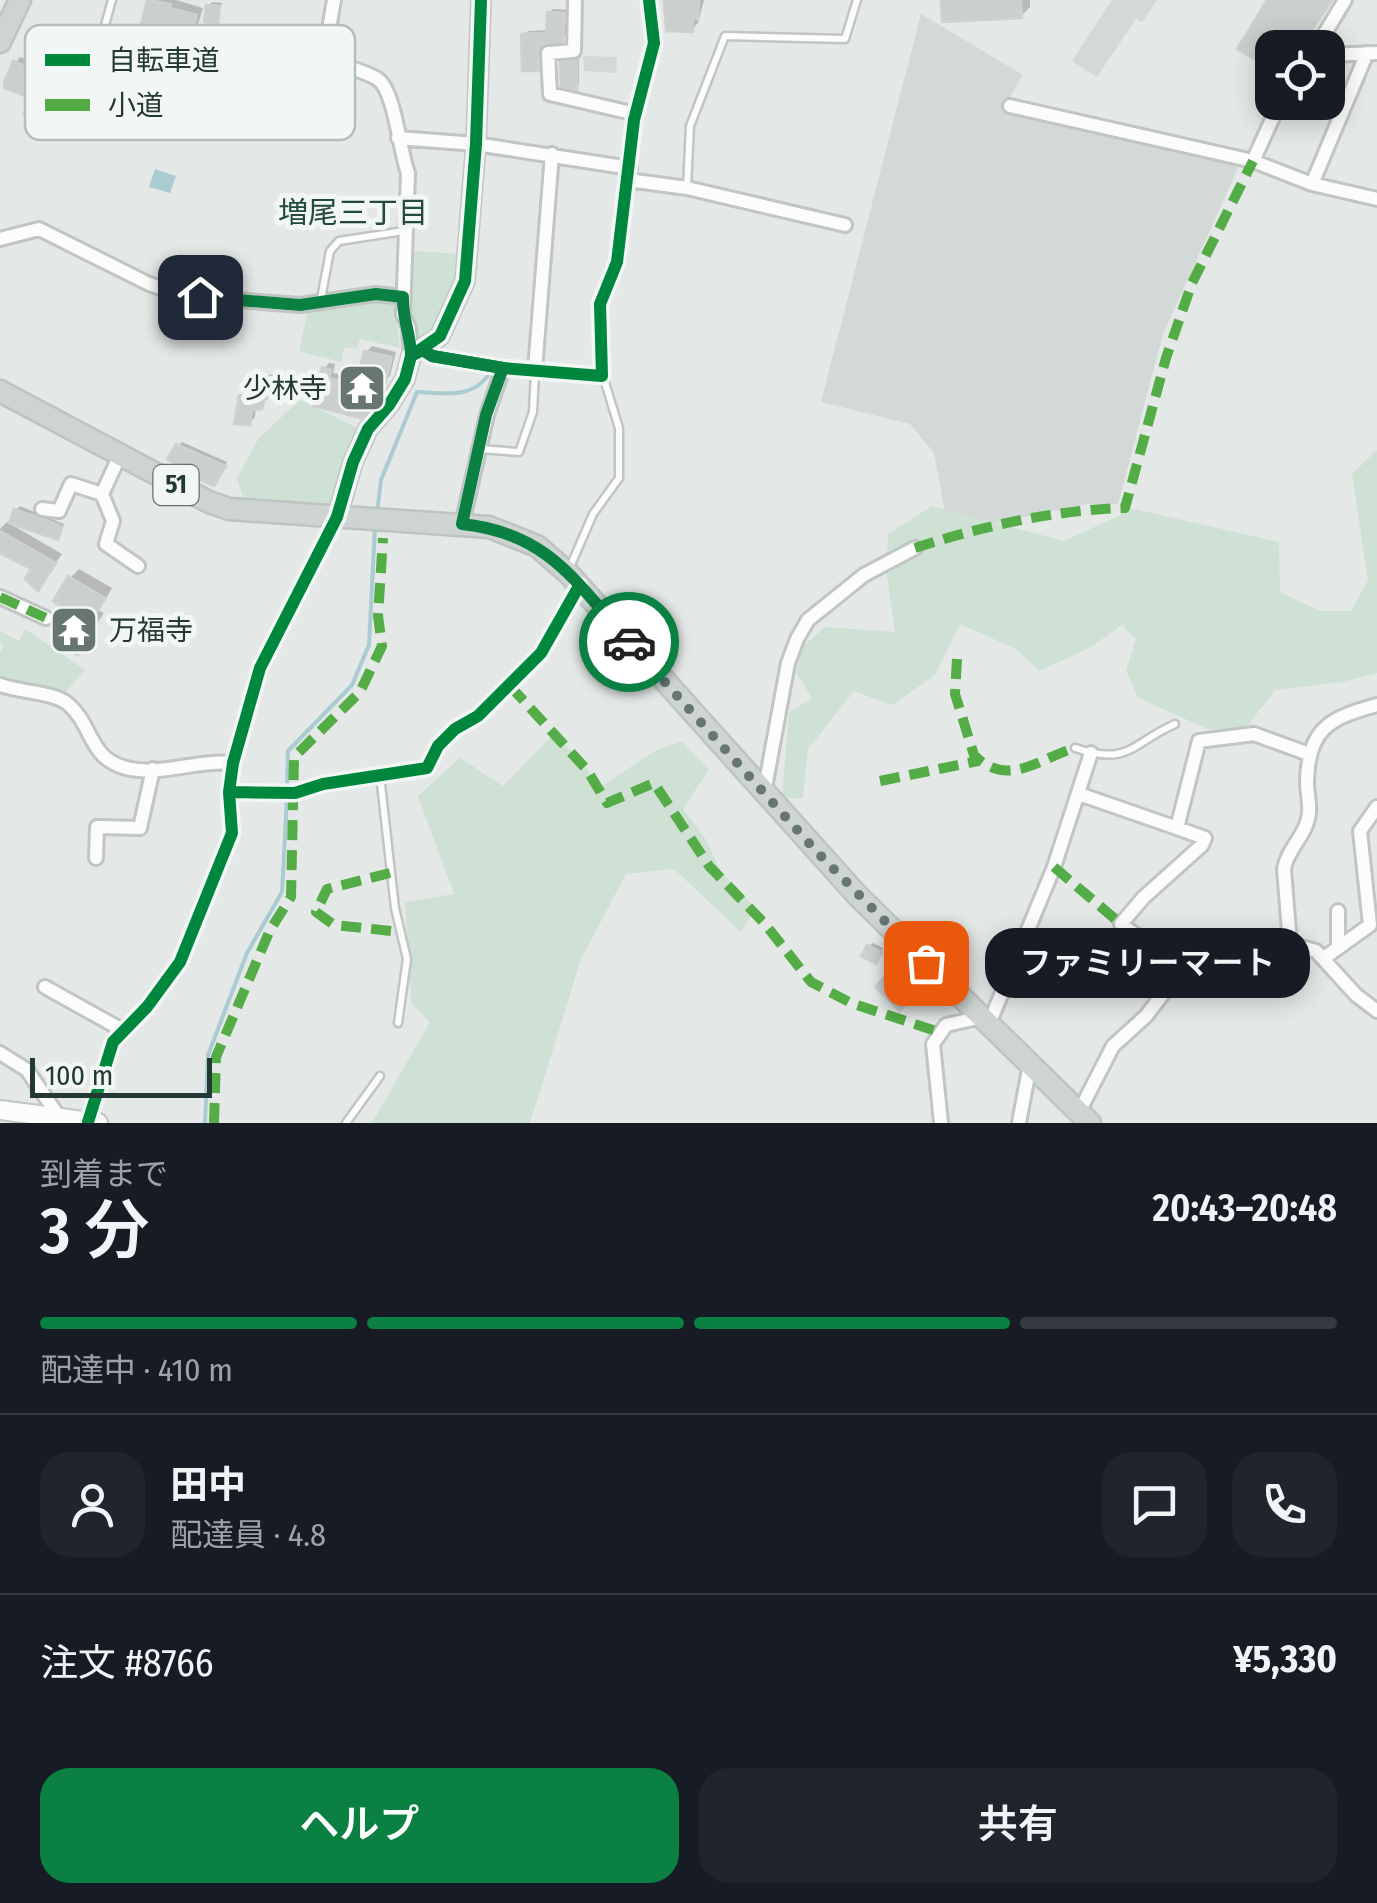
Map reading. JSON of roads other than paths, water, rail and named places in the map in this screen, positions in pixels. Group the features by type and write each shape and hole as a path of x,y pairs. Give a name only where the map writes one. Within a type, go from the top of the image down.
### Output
{"main road":[{"path":"0,42 20,0"},
{"name":"51","path":"0,392 209,502 228,508 489,527 537,546 574,579 858,896 1085,1118"}],"street":[{"path":"330,25 334,0"},
{"path":"0,1110 91,1123 113,1042 164,987 180,962 232,833 229,792 233,764 260,668 337,516 353,462 368,429 390,406 417,353 440,336 465,281 476,144 481,0"},
{"path":"575,0 574,51 548,53 550,94 636,114"},
{"path":"417,353 503,368 602,376 600,304 617,262 636,114 654,44 649,0"},
{"path":"1327,30 1345,0"},
{"path":"1312,184 1372,53 1345,54"},
{"path":"355,70 379,79 393,100 408,173 402,314 417,353"},
{"path":"1010,106 1253,161 1312,184 1377,198"},
{"path":"1253,161 1272,120"},
{"path":"398,138 552,154 846,224"},
{"path":"535,370 552,154"},
{"path":"0,239 39,230 149,284 184,296 272,304 321,303 376,294 403,297"},
{"path":"462,524 486,415 503,368"},
{"path":"120,455 102,494 113,521 106,544 138,566"},
{"path":"42,508 59,511 71,484 102,494"},
{"path":"764,793 788,663 808,620 864,575 915,548"},
{"path":"229,792 295,794 323,784 427,768 438,746 455,729 478,716 541,653 574,579"},
{"path":"0,597 46,618"},
{"path":"0,685 59,698 75,711 102,757 122,767 233,764"},
{"path":"1290,944 1284,869 1310,815 1309,754 1316,733 1338,718 1377,705"},
{"path":"1177,828 1198,742 1254,734 1309,754"},
{"path":"941,1123 933,1044 946,1025 986,1021 1054,868 1091,754"},
{"path":"96,858 97,827 140,828 153,769"},
{"path":"1079,794 1205,838 1142,898 1121,924 1182,969"},
{"path":"1324,958 1370,925 1360,831 1377,807"},
{"path":"1338,911 1338,948"},
{"path":"1085,1118 1114,1046 1146,1016 1182,969 1290,944 1316,951 1356,995 1377,1011"},
{"path":"45,987 124,1032"},
{"path":"0,1052 27,1070 58,1117"},
{"path":"1019,1123 1030,1064"}],"lane":[{"path":"106,25 112,0"},
{"path":"686,188 690,126 726,36 845,40 857,0"},
{"path":"321,303 330,252 339,241 405,231"},
{"path":"479,449 519,452 533,412 535,370"},
{"path":"574,579 593,514 619,478 618,428 602,376"},
{"path":"1076,748 1091,754 1120,756 1175,724"},
{"path":"380,774 395,908 407,959 398,1024"},
{"path":"346,1123 380,1076"}],"water":[{"path":"155,169 176,176 170,193 149,187"}],"waterway":[{"path":"377,513 381,480 417,392 466,391 490,373"},
{"path":"287,788 288,751 352,685 369,645 375,527"},
{"path":"205,1123 208,1055 247,953 282,892 287,797"}],"place":[{"name":"少林寺","path":"362,388"},
{"name":"万福寺","path":"74,630"},
{"name":"ファミリーマート","path":"926,963"}],"district":[{"name":"増尾三丁目","path":"353,213"}]}
